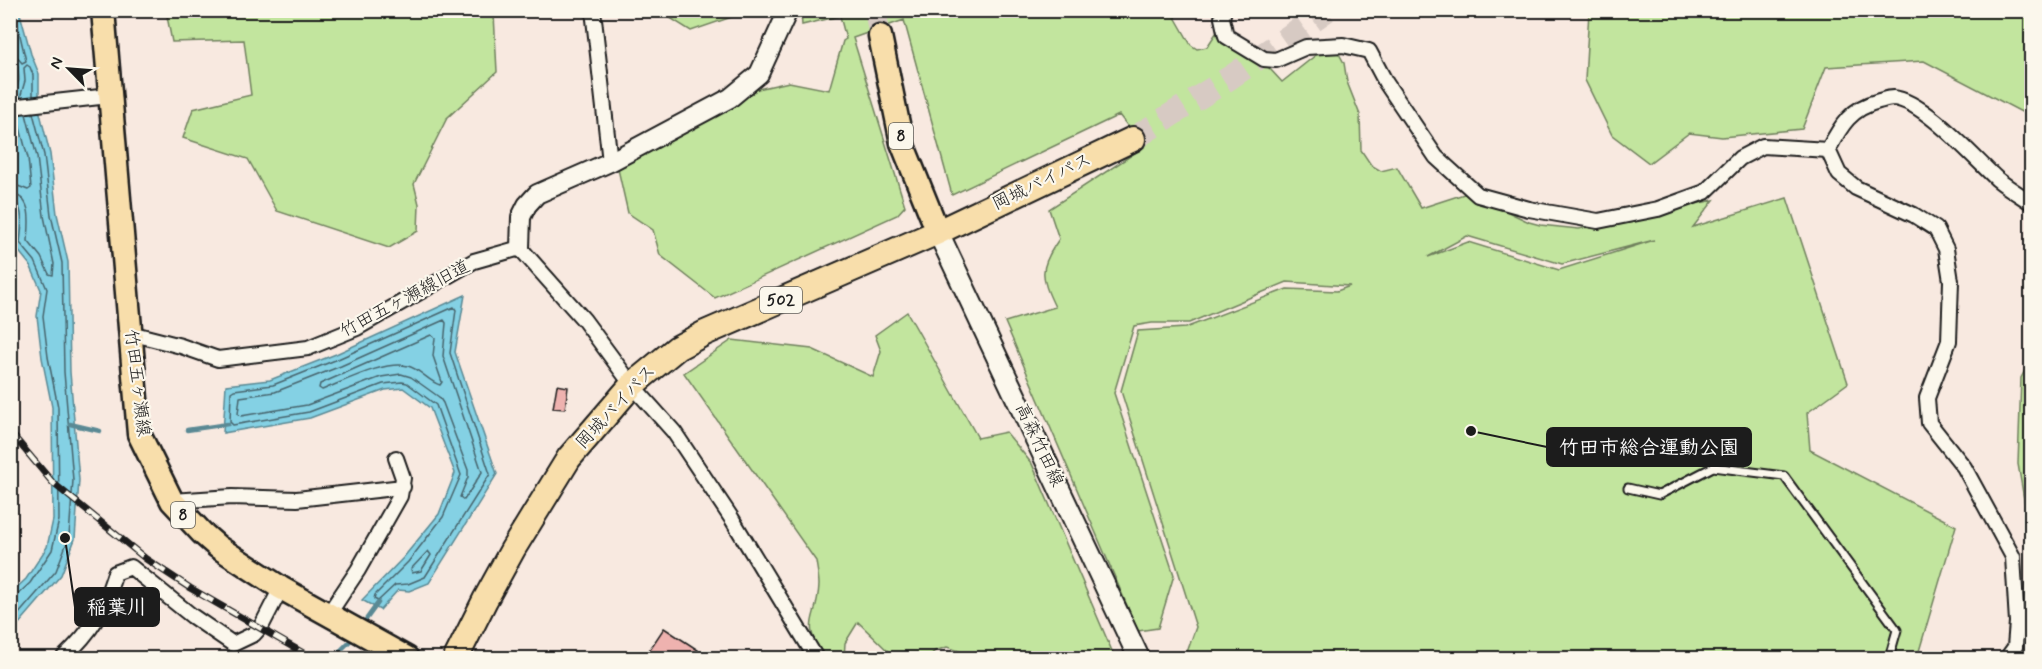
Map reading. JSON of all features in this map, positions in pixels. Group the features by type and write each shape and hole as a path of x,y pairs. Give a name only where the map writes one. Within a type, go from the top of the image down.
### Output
{"highway":[{"name":"岡城バイパス","path":"456,658 513,549 569,458 632,385 677,348 705,333 939,232 1133,139"}],"main road":[{"name":"竹田五ヶ瀬線","path":"103,10 99,98 130,333 139,434 172,501 187,520 218,547 281,588 407,658"},
{"name":"8","path":"880,36 902,143 939,232"},
{"name":"高森竹田線","path":"939,232 1139,658"}],"street":[{"path":"593,10 610,162"},
{"path":"1224,10 1222,18 1226,36 1264,59 1276,60 1306,47 1343,45 1369,51 1386,82 1436,157 1478,195 1529,209 1598,221 1658,209 1705,192 1740,158 1763,146 1828,150"},
{"path":"787,13 759,74 730,98 610,162 537,194 527,204 521,217 520,248 584,320 632,385 674,432 732,519 816,658"},
{"path":"10,107 99,98"},
{"path":"1828,150 1841,126 1852,114 1864,105 1892,98 1911,104 1931,117 1999,180 2031,202"},
{"path":"1828,150 1839,174 1856,188 1914,215 1936,229 1946,249 1951,280 1949,341 1927,398 1929,423 1964,468 2013,557 2017,622 2015,647 2007,658"},
{"name":"竹田五ヶ瀬線旧道","path":"130,333 181,346 218,359 308,348 357,328 474,261 520,248"},
{"path":"335,619 358,570 400,496 403,487 402,470 396,458"},
{"path":"172,501 232,497 297,499 403,487"},
{"path":"63,658 86,637 104,608 115,573 131,567 192,616 233,644 254,634 262,625 281,588"}],"lane":[{"path":"1628,488 1659,495 1713,467 1784,476 1897,630 1889,658"}],"green space":[{"path":"1171,10 1191,45 1197,49 1207,47 1220,27 1258,56 1282,82 1321,51 1338,52 1344,63 1347,82 1360,115 1361,150 1371,165 1381,171 1397,167 1421,208 1464,194 1481,199 1529,222 1579,229 1714,200 1693,227 1787,198 1848,383 1807,413 1810,450 1956,526 1917,658 1185,658 1196,627 1121,391 1138,331 1185,328 1287,289 1337,291 1350,286 1287,282 1189,323 1152,323 1134,326 1114,393 1174,575 1158,628 1138,631 1005,322 1055,307 1044,280 1045,265 1059,239 1049,209 1144,147 1119,115 952,195 904,20 853,38 905,206 897,215 715,298 660,255 653,230 628,213 618,169 758,89 789,82 829,90 843,41 846,39 840,16 802,25 801,12 796,11","holes":["1467,236 1562,264 1654,240 1559,270 1468,242 1428,257"]},
{"path":"166,11 496,11 494,14 497,72 447,118 414,184 419,204 418,231 389,248 277,211 248,159 183,138 193,109 251,95 244,40 172,42"},
{"path":"659,11 749,11 691,31"},
{"path":"1589,11 2031,11 2031,117 1924,61 1826,67 1802,129 1722,137 1689,133 1649,163 1612,135 1585,80"},
{"path":"907,312 978,438 1006,432 1032,464 1115,658 980,658 947,647 935,651 927,658 895,658 858,622 845,643 844,658 824,658 811,628 819,585 816,561 684,373 732,340 812,349 873,377 881,351 875,335"},
{"path":"2031,359 2031,513 2026,511 2018,464 2021,378"}],"water":[{"path":"19,10 39,74 39,109 50,154 57,214 68,262 70,372 79,480 75,539 61,575 11,633 11,593 26,579 47,547 53,520 52,407 42,358 37,316 41,290 30,265 13,244 16,224 11,203 11,108 19,80 18,67 11,57 10,11"},
{"path":"465,295 455,352 497,474 429,583 409,591 398,590 380,610 362,600 403,558 439,514 455,473 430,408 403,388 385,390 310,418 223,433 226,385 270,380 336,354"}],"building":[{"path":"557,385 568,387 565,409 553,408"},
{"path":"664,628 698,650 693,658 644,658"}],"waterway":[{"path":"70,424 100,431"},
{"path":"187,430 228,424"},
{"path":"362,625 378,603"},
{"path":"333,658 354,637"}],"tunnel":[{"path":"875,10 880,36"},
{"path":"1133,139 1231,77 1327,10"}],"railway":[{"path":"10,432 53,483 146,559 190,588 312,658"}],"place":[{"name":"竹田市総合運動公園","path":"1471,431"},
{"name":"稲葉川","path":"65,538"}]}
